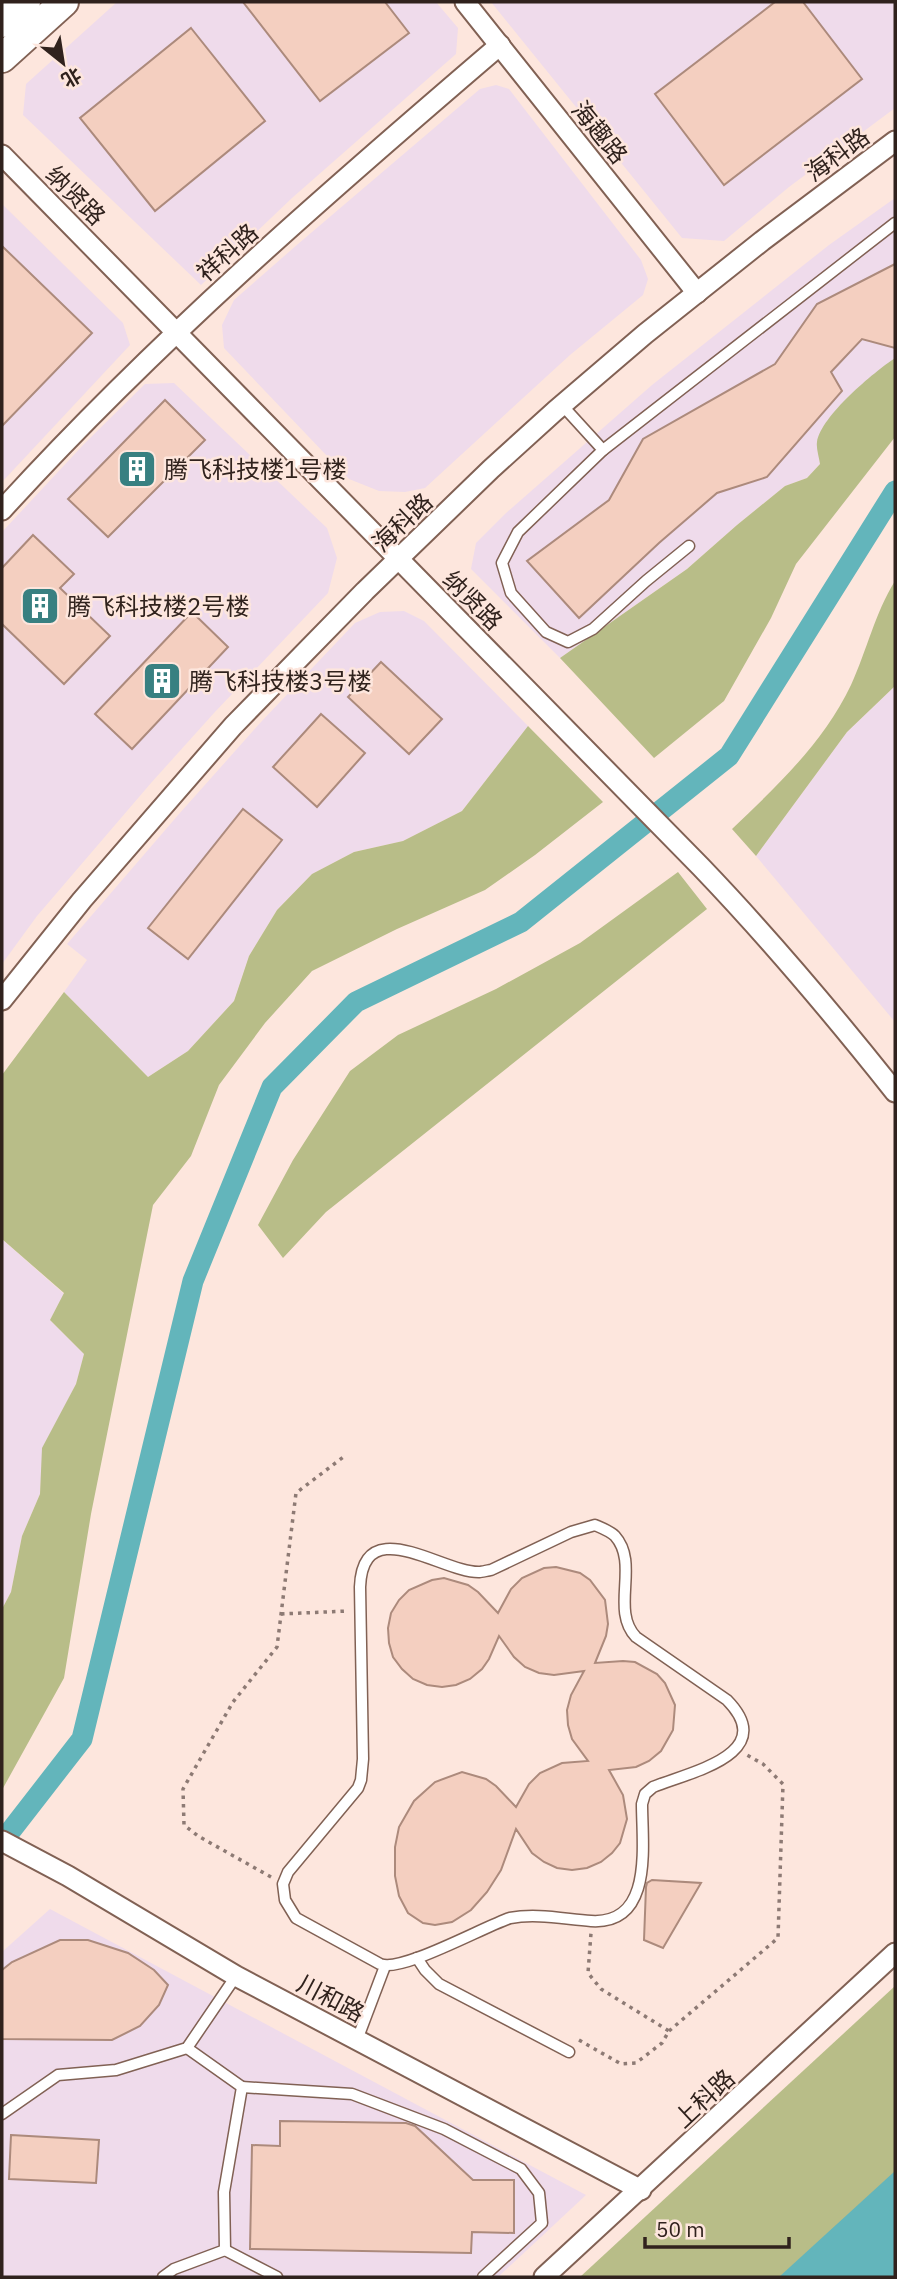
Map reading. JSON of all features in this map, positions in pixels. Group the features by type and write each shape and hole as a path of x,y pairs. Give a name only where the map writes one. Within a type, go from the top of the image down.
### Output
{"street":[{"path":"2,23 26,2"},
{"path":"2,58 64,2"},
{"name":"海趣路","path":"465,2 697,293"},
{"name":"祥科路","path":"2,510 176,332 367,159 500,46"},
{"name":"海科路","path":"2,1000 82,900 233,726 491,469 562,405 697,293 895,141"},
{"name":"纳贤路","path":"2,155 762,930 895,1092"},
{"name":"川和路","path":"2,1841 68,1876 236,1976 641,2190"},
{"name":"上科路","path":"544,2277 895,1952"}],"lane":[{"path":"689,547 593,629 568,642 546,632 512,593 502,563 518,532 603,450 895,223"},
{"path":"562,405 603,450"},
{"path":"595,1525 614,1535 624,1558 624,1611 628,1629 727,1700 739,1713 744,1730 736,1749 728,1757 653,1787 645,1794 642,1804 639,1890 622,1913 606,1920 523,1916 510,1918 417,1958 385,1966 296,1918 285,1900 283,1884 288,1872 358,1788 361,1780 363,1759 360,1578 373,1554 393,1548 481,1573 571,1532 595,1525"},
{"path":"417,1958 439,1984 569,2052"},
{"path":"357,2040 385,1966"},
{"path":"2,2114 58,2075 116,2070 187,2048 236,1976"},
{"path":"187,2048 242,2087 352,2094 444,2129 521,2169 539,2193 542,2223 483,2277"},
{"path":"225,2250 224,2192 242,2087"},
{"path":"163,2277 174,2269 225,2250 277,2277"}],"path":[{"path":"283,1884 198,1836 184,1825 183,1789 233,1702 277,1647 296,1493 346,1455"},
{"path":"281,1614 361,1610"},
{"path":"569,2052 578,2039 621,2064 636,2063 662,2043 669,2031 778,1938 783,1784 763,1763 736,1749"},
{"path":"591,1921 588,1973 601,1989 669,2031"}],"shaded area":[{"path":"117,2 436,2 458,28 456,54 292,198 201,285 23,115 26,84"},
{"path":"491,2 895,2 895,108 789,187 724,241 682,238"},
{"path":"496,85 509,89 641,260 648,279 643,295 570,355 425,488 405,492 379,491 349,479 224,348 222,325 234,300 480,89"},
{"path":"895,198 895,358 817,441 820,464 807,478 785,486 687,569 560,658 471,569 476,543 505,514 652,385 829,245"},
{"path":"2,204 123,323 130,345 2,482"},
{"path":"174,383 327,528 337,558 328,593 151,783 37,916 2,964 2,532 84,444 145,384"},
{"path":"404,611 424,621 528,726 462,811 403,841 354,852 312,874 277,910 249,956 234,1001 188,1051 148,1077 64,992 87,960 67,944 261,722 355,623 380,612"},
{"path":"895,686 895,1022 756,856 847,732"},
{"path":"2,1239 64,1294 50,1320 84,1354 76,1384 43,1448 40,1494 22,1536 11,1592 2,1609"},
{"path":"50,1909 586,2195 498,2277 2,2277 2,1952"}],"green space":[{"path":"895,358 895,437 796,564 771,618 724,701 654,758 560,658 687,569 785,486 807,478 820,464 817,442 828,420 862,384"},
{"path":"895,581 895,686 847,732 756,856 732,829 782,780 827,726 851,685 882,606"},
{"path":"528,726 603,802 485,890 312,971 265,1023 219,1085 191,1156 153,1205 91,1514 64,1678 2,1790 2,1609 11,1592 22,1536 40,1494 42,1448 76,1384 84,1354 50,1320 64,1293 2,1239 2,1075 64,992 148,1077 188,1051 234,1001 249,956 277,910 312,874 354,852 403,841 462,811"},
{"path":"678,872 707,909 326,1212 283,1258 258,1225 293,1160 350,1071 398,1035 496,989 580,943"},
{"path":"895,1986 895,2173 780,2277 580,2277"}],"water":[{"path":"895,2171 895,2277 779,2277"}],"building":[{"path":"243,2 385,2 409,33 320,101"},
{"path":"775,2 803,2 862,79 724,185 655,94"},
{"path":"191,28 265,121 155,211 80,118"},
{"path":"2,246 92,333 2,426"},
{"path":"895,264 895,348 862,339 831,372 842,391 767,477 717,493 579,618 527,561 609,500 643,439 775,364 817,304"},
{"name":"腾飞科技楼1号楼","path":"165,400 205,440 108,537 68,499"},
{"name":"腾飞科技楼2号楼","path":"33,535 74,574 60,588 110,636 64,684 2,624 2,568"},
{"name":"腾飞科技楼3号楼","path":"192,612 228,647 132,749 95,714"},
{"path":"381,662 442,719 409,754 348,697"},
{"path":"321,714 365,753 317,807 273,767"},
{"path":"243,809 282,840 188,959 148,928"},
{"path":"556,1567 580,1573 590,1580 605,1600 608,1624 595,1663 635,1662 657,1674 665,1683 675,1705 673,1730 661,1751 649,1761 636,1767 609,1770 623,1795 627,1819 620,1843 601,1862 587,1868 557,1868 532,1853 516,1829 501,1870 471,1910 452,1922 435,1925 423,1923 408,1913 399,1896 395,1876 395,1847 399,1827 414,1801 435,1782 462,1772 486,1779 516,1807 529,1784 540,1773 562,1763 588,1761 572,1739 567,1710 571,1695 584,1671 554,1675 539,1673 525,1667 514,1657 499,1636 489,1659 470,1679 442,1687 427,1685 413,1679 393,1657 388,1628 391,1613 409,1590 444,1578 468,1585 498,1613 511,1589 522,1578 544,1568"},
{"path":"652,1880 701,1883 663,1948 644,1940 646,1887"},
{"path":"60,1940 88,1940 128,1953 154,1970 168,1985 159,2005 140,2026 112,2040 2,2039 2,1970 12,1962"},
{"path":"280,2121 406,2123 415,2126 473,2180 514,2180 514,2233 472,2232 471,2253 250,2249 252,2145 280,2146"},
{"path":"11,2135 99,2140 96,2183 9,2179"}],"waterway":[{"path":"2,1842 82,1739 193,1281 272,1087 356,1002 521,922 729,756 895,491"}],"place":[{"name":"腾飞科技楼1号楼","path":"137,469"},
{"name":"腾飞科技楼2号楼","path":"40,606"},
{"name":"腾飞科技楼3号楼","path":"162,681"}]}
